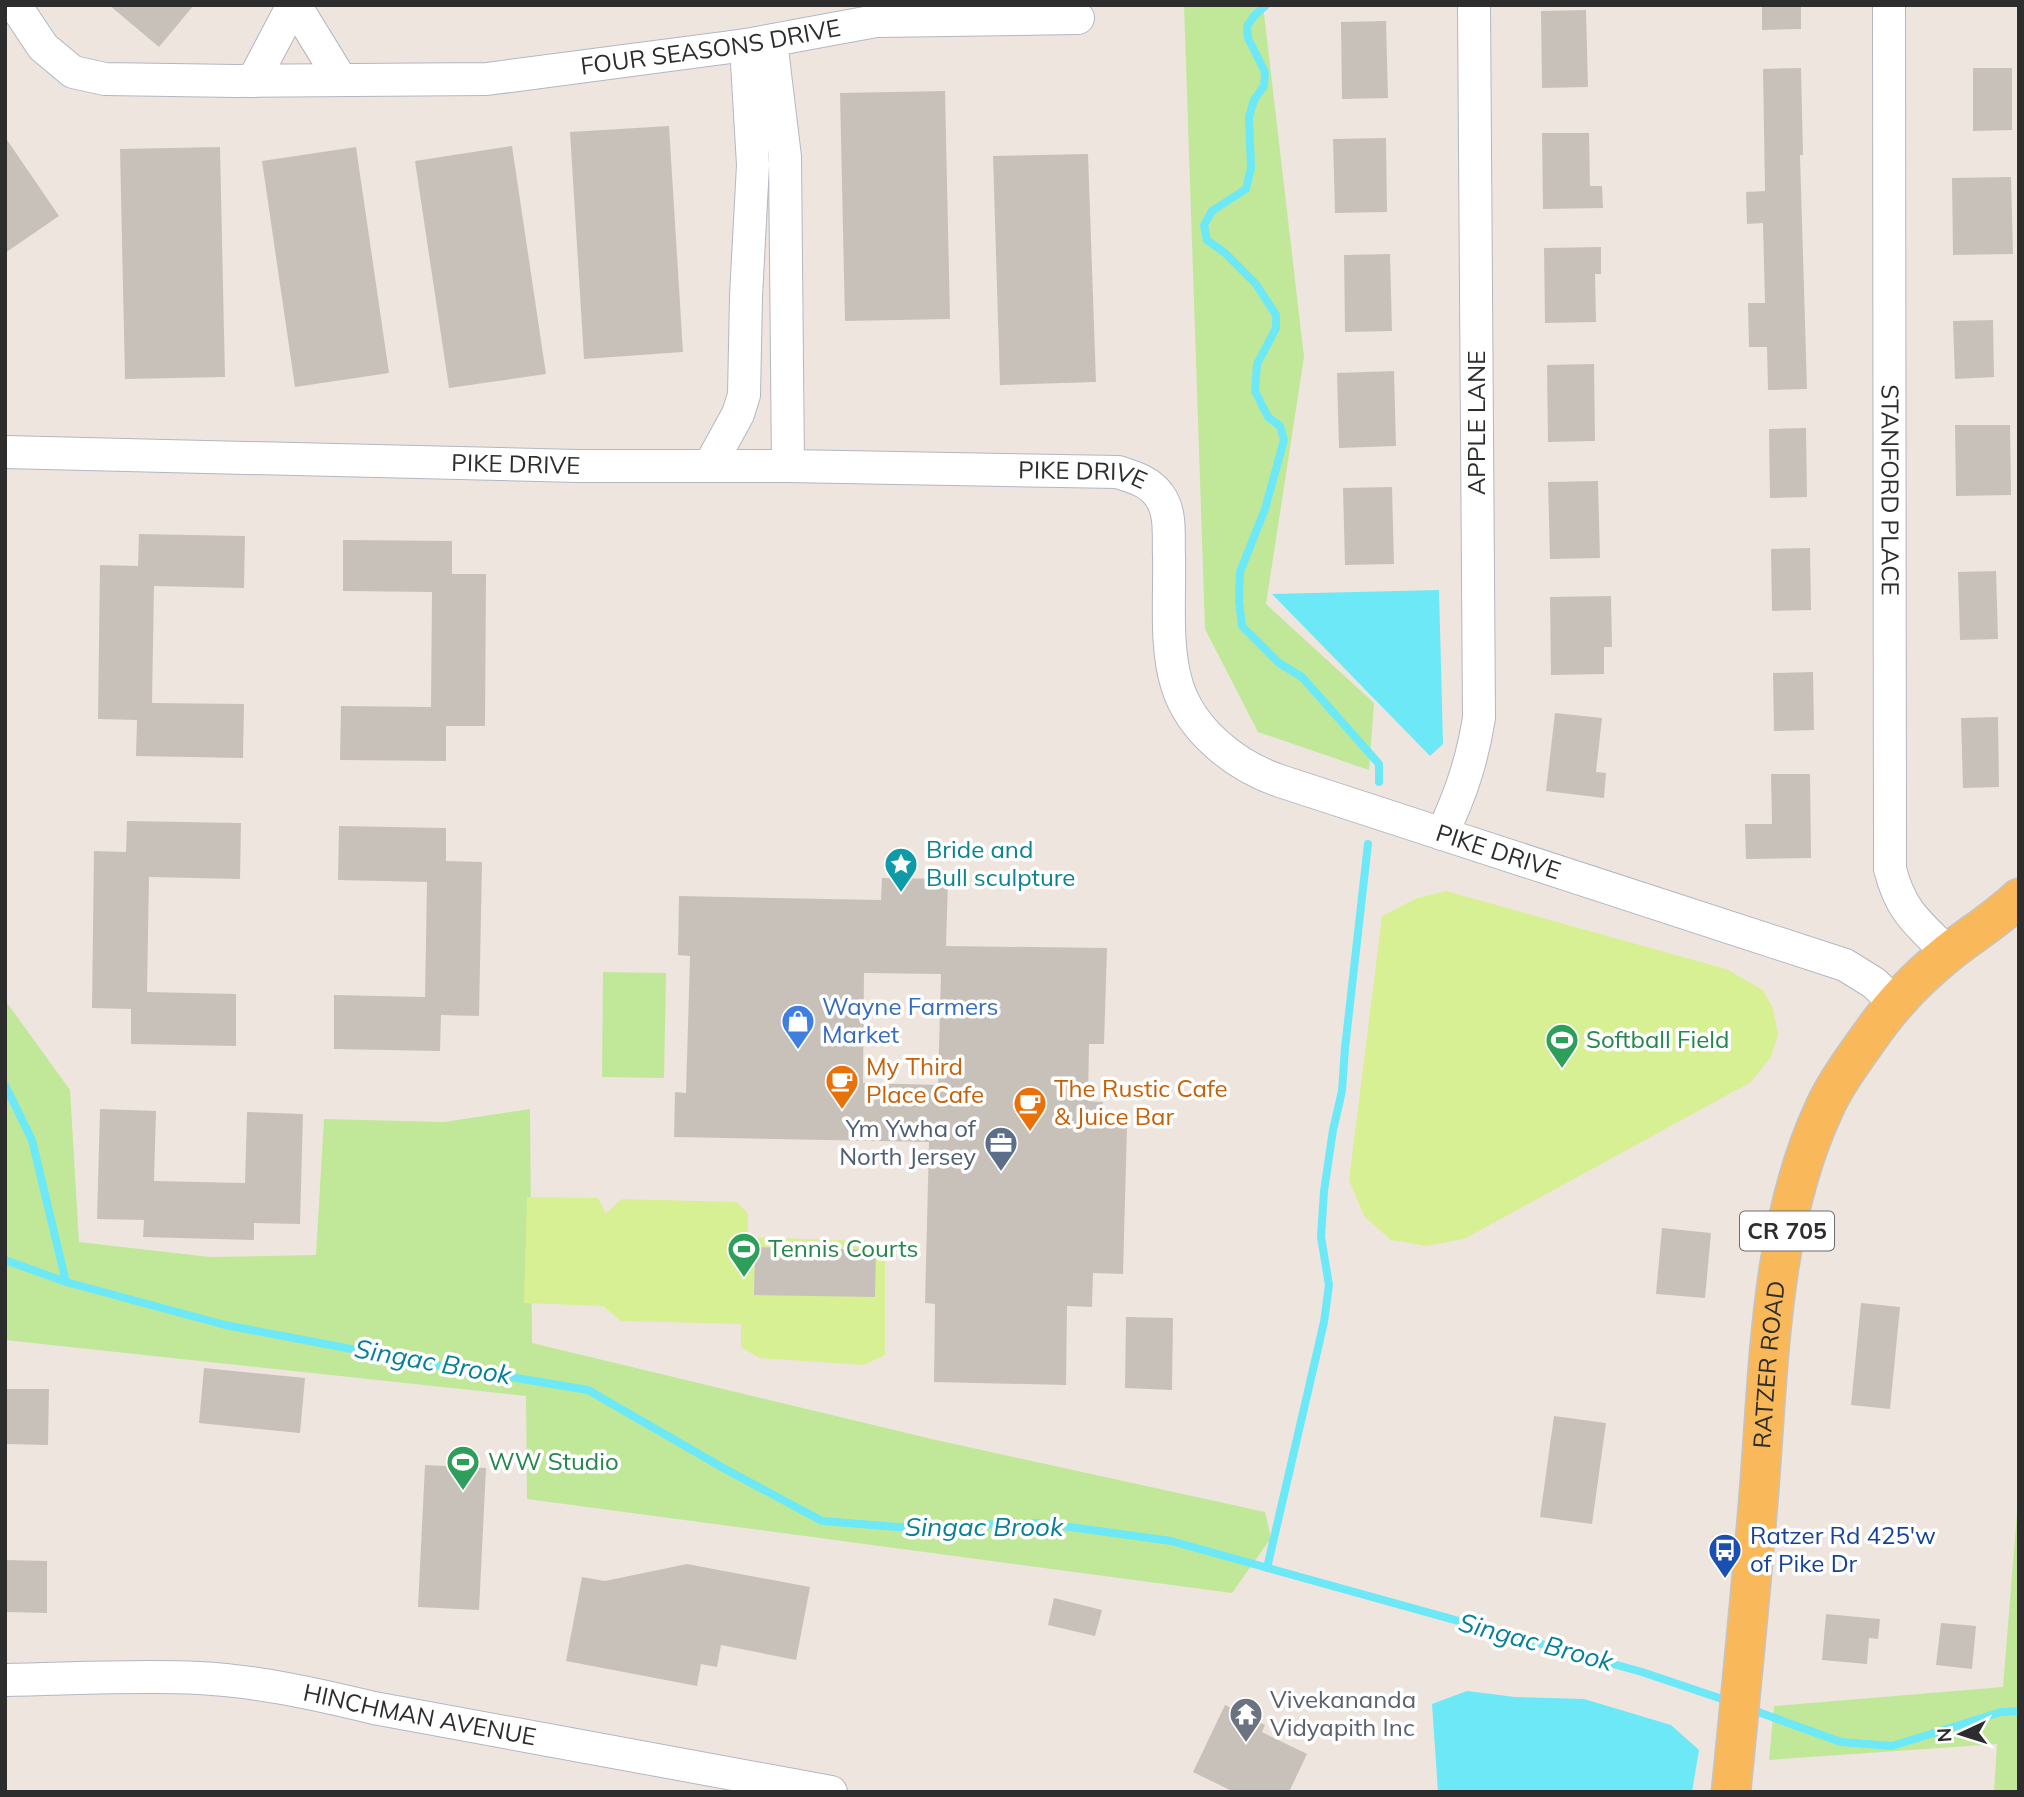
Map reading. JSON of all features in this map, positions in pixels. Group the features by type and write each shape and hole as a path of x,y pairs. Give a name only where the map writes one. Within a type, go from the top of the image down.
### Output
{"main road":[{"name":"RATZER ROAD","path":"1731,1792 1778,1275 1794,1196 1807,1152 1825,1107 1874,1030 1895,1003 1948,953 1997,918 2019,898"}],"street":[{"name":"FOUR SEASONS DRIVE","path":"15,5 43,47 73,72 105,79 253,81 487,79 758,43 876,21 1078,18"},
{"path":"253,81 294,5 341,80"},
{"name":"APPLE LANE","path":"1442,834 1459,800 1472,759 1479,718 1474,5"},
{"name":"STANFORD PLACE","path":"1889,5 1891,869 1896,892 1908,912 1948,953"},
{"path":"758,43 785,157 788,466"},
{"path":"710,465 738,414 744,396 758,43"},
{"path":"746,296 785,294"},
{"name":"PIKE DRIVE","path":"5,452 578,466 710,465 1118,472 1153,487 1167,510 1171,658 1177,687 1191,714 1210,738 1236,760 1267,776 1845,965 1874,983 1895,1003"},
{"name":"HINCHMAN AVENUE","path":"5,1679 199,1678 244,1682 310,1693 684,1779 831,1792"}],"green space":[{"path":"1184,5 1263,5 1304,357 1266,604 1374,703 1369,770 1258,732 1205,629"},
{"name":"Softball Field","path":"1446,891 1726,969 1763,990 1773,1008 1778,1035 1771,1057 1751,1082 1464,1239 1426,1246 1391,1240 1364,1216 1349,1180 1382,916 1417,898"},
{"path":"603,972 666,973 664,1078 602,1077"},
{"path":"5,1000 70,1090 79,1242 210,1257 316,1255 324,1119 444,1122 530,1109 532,1343 936,1440 1265,1512 1271,1538 1232,1593 527,1499 526,1396 5,1340"},
{"name":"Tennis Courts","path":"527,1197 598,1198 606,1213 622,1199 736,1202 748,1213 748,1237 868,1241 885,1252 885,1355 864,1365 760,1358 741,1347 741,1324 621,1321 603,1306 524,1303"},
{"path":"2019,1488 2019,1792 1994,1792 1997,1744 1769,1760 1774,1706 2003,1687"}],"water":[{"path":"1439,590 1443,744 1430,756 1272,594"},
{"path":"1467,1691 1515,1697 1584,1699 1671,1725 1699,1750 1692,1792 1438,1792 1432,1704"}],"building":[{"path":"109,5 194,5 159,47"},
{"path":"1762,5 1801,5 1801,29 1762,30"},
{"path":"1586,10 1588,87 1542,88 1541,11"},
{"path":"1386,21 1388,98 1342,99 1341,22"},
{"path":"1801,68 1803,155 1800,155 1807,389 1768,390 1767,347 1749,347 1748,303 1765,303 1763,223 1747,224 1746,192 1765,191 1763,69"},
{"path":"1973,68 2012,68 2012,130 1973,131"},
{"path":"945,91 950,319 845,321 840,93"},
{"path":"669,126 683,352 584,359 570,132"},
{"path":"1542,133 1589,133 1590,186 1602,186 1603,208 1543,209"},
{"path":"5,137 59,216 5,253"},
{"path":"1386,138 1387,212 1335,213 1333,139"},
{"path":"512,146 546,374 449,388 415,161"},
{"path":"220,147 225,377 125,379 120,149"},
{"path":"356,147 389,373 295,387 262,161"},
{"path":"1088,154 1096,382 1000,385 993,156"},
{"path":"2011,177 2013,254 1953,255 1952,178"},
{"path":"1601,247 1601,274 1595,274 1596,322 1545,323 1544,248"},
{"path":"1390,254 1392,331 1345,332 1344,255"},
{"path":"1993,320 1994,377 1955,379 1953,321"},
{"path":"1594,364 1595,441 1548,442 1547,365"},
{"path":"1394,371 1396,446 1339,448 1337,373"},
{"path":"1955,425 2010,425 2011,495 1956,496"},
{"path":"1806,428 1807,497 1770,498 1769,429"},
{"path":"1598,481 1600,558 1550,559 1548,482"},
{"path":"1392,487 1394,564 1345,565 1343,488"},
{"path":"139,534 245,536 244,588 154,586 152,703 244,704 243,758 136,756 137,720 98,719 100,565 138,566"},
{"path":"343,540 452,541 452,574 486,574 485,726 446,726 446,761 340,760 341,706 431,707 432,592 343,591"},
{"path":"1810,548 1811,610 1772,611 1771,549"},
{"path":"1996,571 1998,639 1960,640 1958,572"},
{"path":"1611,596 1612,647 1604,647 1604,674 1551,675 1550,597"},
{"path":"1813,672 1814,730 1774,731 1773,673"},
{"path":"1555,713 1602,718 1596,772 1606,773 1604,798 1546,791"},
{"path":"1998,717 1999,787 1963,788 1961,718"},
{"path":"1771,774 1810,774 1811,858 1746,859 1745,824 1772,824"},
{"path":"127,821 241,823 240,879 149,877 147,992 236,994 236,1046 131,1044 131,1009 92,1008 94,851 126,852"},
{"path":"339,826 446,828 446,861 482,862 479,1016 441,1015 440,1051 334,1049 334,995 425,997 427,882 338,880"},
{"path":"882,878 948,879 946,946 1107,948 1104,1044 1089,1044 1088,1101 1103,1102 1102,1125 1127,1126 1123,1274 1093,1273 1092,1307 1067,1306 1066,1385 934,1382 935,1304 925,1303 929,1142 674,1137 675,1092 686,1093 690,956 678,955 679,896 881,900","holes":["864,973 941,974 938,1085 863,1083"]},
{"path":"100,1109 156,1111 154,1181 245,1183 247,1112 303,1114 300,1224 254,1223 254,1240 143,1237 144,1220 97,1219"},
{"path":"1662,1228 1711,1233 1705,1298 1656,1294"},
{"path":"755,1247 876,1250 875,1297 754,1295"},
{"path":"1861,1303 1900,1307 1890,1409 1851,1405"},
{"path":"1126,1317 1173,1318 1172,1390 1125,1388"},
{"path":"204,1368 305,1378 300,1433 199,1423"},
{"path":"5,1389 49,1389 48,1445 5,1444"},
{"path":"1554,1416 1606,1423 1592,1524 1540,1517"},
{"path":"425,1465 486,1468 479,1610 418,1607"},
{"path":"5,1560 47,1561 47,1613 5,1612"},
{"path":"687,1564 810,1587 796,1660 721,1645 717,1667 701,1664 697,1686 566,1661 582,1577 605,1581"},
{"path":"1054,1598 1102,1610 1095,1636 1048,1625"},
{"path":"1826,1614 1880,1619 1878,1639 1869,1638 1867,1664 1822,1660"},
{"path":"1941,1623 1976,1626 1972,1669 1936,1665"},
{"name":"Vivekananda Vidyapith Inc","path":"1225,1705 1265,1725 1262,1732 1307,1754 1289,1792 1234,1792 1193,1772"}],"waterway":[{"path":"1266,5 1247,26 1248,38 1265,72 1264,86 1254,100 1249,117 1251,168 1246,189 1212,211 1204,225 1207,240 1225,253 1256,284 1276,315 1276,328 1257,364 1255,391 1268,417 1280,426 1284,440 1265,509 1240,572 1242,626 1279,663 1302,677 1379,764 1379,782"},
{"path":"1267,1568 1324,1322 1329,1285 1321,1237 1324,1191 1342,1091 1368,844"},
{"path":"5,1085 32,1140 66,1282"},
{"name":"Singac Brook","path":"5,1260 66,1282 225,1325 588,1390 822,1521 898,1527 1041,1523 1171,1541 1642,1672 1731,1702"},
{"name":"Singac Brook","path":"1750,1709 1841,1742 1892,1746 2001,1712 2019,1711"}],"place":[{"name":"Bride and Bull sculpture","path":"901,894"},
{"name":"Wayne Farmers Market","path":"798,1051"},
{"name":"Softball Field","path":"1562,1070"},
{"name":"My Third Place Cafe","path":"842,1111"},
{"name":"The Rustic Cafe & Juice Bar","path":"1030,1133"},
{"name":"Ym Ywha of North Jersey","path":"1001,1173"},
{"name":"Tennis Courts","path":"744,1279"},
{"name":"WW Studio","path":"463,1492"},
{"name":"Ratzer Rd 425'w of Pike Dr","path":"1725,1580"},
{"name":"Vivekananda Vidyapith Inc","path":"1246,1744"}]}
